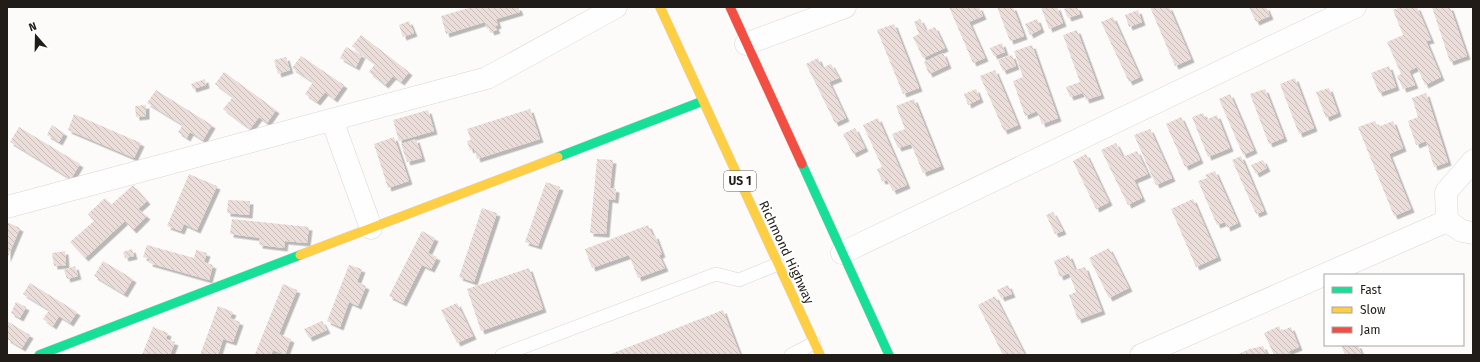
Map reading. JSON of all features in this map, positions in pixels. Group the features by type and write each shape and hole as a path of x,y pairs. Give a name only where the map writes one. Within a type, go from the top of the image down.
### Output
{"main road":[{"name":"Richmond Highway","path":"660,7 820,355"},
{"path":"730,7 889,355"},
{"path":"39,355 703,101"}],"street":[{"path":"7,207 487,78 616,7"},
{"path":"746,44 845,7"},
{"path":"842,253 1355,7"},
{"path":"332,120 370,228"},
{"path":"1447,221 1446,192 1473,162"},
{"path":"1447,221 1462,231 1473,233"},
{"path":"1326,274 1447,221"},
{"path":"1141,355 1324,275"}],"lane":[{"path":"502,355 716,274 739,280 778,264"},
{"path":"791,355 814,343"}],"building":[{"path":"472,7 518,7 520,12 496,19 498,25 495,26 497,30 491,32 489,28 487,29 485,22 446,34 441,16"},
{"path":"949,7 979,7 983,16 969,22 985,58 973,63"},
{"path":"997,7 1013,7 1024,36 1010,41"},
{"path":"1041,7 1057,7 1063,23 1049,29"},
{"path":"1068,7 1077,7 1080,14 1068,18 1064,9"},
{"path":"1150,7 1169,7 1191,59 1175,66"},
{"path":"1249,7 1266,7 1270,16 1256,22"},
{"path":"1401,7 1417,7 1431,40 1426,41 1441,77 1425,85 1417,67 1409,71 1415,85 1403,89 1397,76 1401,74 1387,42 1403,35 1393,10"},
{"path":"1432,7 1450,7 1467,56 1450,62"},
{"path":"1138,10 1142,22 1129,27 1125,15"},
{"path":"1113,17 1140,77 1129,82 1101,22"},
{"path":"920,19 926,31 935,27 945,48 923,58 913,37 919,34 914,22"},
{"path":"1037,19 1041,29 1030,35 1025,24"},
{"path":"409,21 414,33 403,37 399,25"},
{"path":"894,24 919,88 903,94 877,30"},
{"path":"1077,30 1101,95 1086,100 1083,93 1070,97 1066,87 1080,82 1063,35"},
{"path":"361,35 409,72 401,82 393,76 385,85 369,72 375,64 352,46"},
{"path":"1002,43 1005,52 994,56 990,48"},
{"path":"1032,45 1058,118 1042,124 1037,111 1025,116 1013,81 1023,77 1014,51"},
{"path":"346,47 362,55 356,67 340,58"},
{"path":"943,53 948,65 929,74 924,62"},
{"path":"1012,55 1016,66 1003,71 998,60"},
{"path":"301,56 344,85 334,99 325,92 317,102 305,94 313,82 292,68"},
{"path":"286,57 290,70 278,74 274,60"},
{"path":"818,58 822,68 831,64 839,78 829,82 846,118 835,123 806,64"},
{"path":"1389,66 1396,87 1379,93 1371,73"},
{"path":"995,70 1018,125 1004,131 980,76"},
{"path":"224,72 276,110 267,123 259,117 250,129 223,109 233,97 215,84"},
{"path":"1295,78 1314,128 1299,134 1280,84"},
{"path":"205,79 206,85 193,89 191,84"},
{"path":"1329,88 1338,113 1326,118 1316,92"},
{"path":"976,89 980,99 968,105 964,94"},
{"path":"1265,89 1284,138 1269,144 1250,94"},
{"path":"156,90 212,125 203,140 190,132 187,138 178,132 183,125 147,103"},
{"path":"1426,93 1448,162 1434,167 1426,141 1416,145 1408,121 1418,117 1412,98"},
{"path":"1230,94 1254,150 1243,155 1219,99"},
{"path":"914,99 941,166 923,173 911,144 898,148 892,134 905,129 896,106"},
{"path":"146,105 146,116 136,117 135,106"},
{"path":"530,109 540,139 477,159 474,148 470,150 467,141 471,140 467,129"},
{"path":"428,110 434,131 399,141 393,120"},
{"path":"1203,113 1206,120 1217,115 1230,148 1208,157 1192,117"},
{"path":"74,114 141,143 134,158 68,130"},
{"path":"1181,117 1200,160 1185,167 1166,124"},
{"path":"878,118 907,185 893,191 887,180 882,181 877,169 882,167 863,125"},
{"path":"1375,121 1378,127 1393,121 1403,148 1389,154 1411,209 1394,216 1358,127"},
{"path":"52,125 64,133 59,142 47,135"},
{"path":"19,127 80,164 71,179 10,142"},
{"path":"855,128 865,148 853,154 843,134"},
{"path":"1150,129 1172,178 1156,185 1134,135"},
{"path":"394,137 409,181 388,188 374,144"},
{"path":"416,139 422,158 407,162 401,144"},
{"path":"1116,143 1123,157 1137,151 1148,174 1134,180 1142,198 1128,205 1101,150"},
{"path":"1086,154 1109,202 1096,209 1073,161"},
{"path":"1241,156 1264,211 1256,214 1232,160"},
{"path":"597,159 613,160 610,188 616,189 615,200 609,199 606,234 590,233"},
{"path":"1263,160 1267,168 1256,174 1251,165"},
{"path":"1215,171 1238,223 1227,228 1225,222 1217,225 1198,181 1207,178 1205,175"},
{"path":"189,174 217,186 197,230 184,224 181,231 167,226"},
{"path":"546,182 560,187 538,246 525,242"},
{"path":"133,185 147,201 138,209 147,216 133,230 125,221 85,258 70,242 94,221 88,214 105,198 111,205"},
{"path":"1193,199 1218,257 1196,267 1171,209"},
{"path":"228,200 250,201 249,215 227,213"},
{"path":"482,208 497,213 474,282 459,277"},
{"path":"1053,212 1063,231 1055,234 1046,215"},
{"path":"232,219 309,227 307,243 285,241 284,248 259,245 260,238 230,234"},
{"path":"7,222 20,228 7,259"},
{"path":"648,225 653,236 655,235 662,254 659,255 665,268 638,278 629,255 592,268 585,249"},
{"path":"422,231 435,238 428,253 437,257 431,269 422,265 403,303 389,296"},
{"path":"147,245 194,258 196,250 207,253 204,262 213,265 209,280 149,263 150,259 143,257"},
{"path":"1109,248 1129,288 1109,298 1089,258"},
{"path":"132,249 134,256 125,258 123,252"},
{"path":"65,251 66,265 54,266 52,253"},
{"path":"1069,255 1075,270 1085,267 1102,311 1078,320 1069,295 1076,292 1069,273 1060,277 1054,261"},
{"path":"103,261 133,279 124,294 94,276"},
{"path":"349,265 362,269 357,282 366,286 358,306 349,302 340,327 327,321"},
{"path":"75,266 78,276 67,279 64,270"},
{"path":"529,268 543,309 481,331 467,289"},
{"path":"30,283 77,312 70,323 59,316 53,326 43,319 49,310 23,294"},
{"path":"283,284 297,290 279,334 291,339 285,355 273,350 271,355 255,354"},
{"path":"1008,285 1012,294 1001,298 997,290"},
{"path":"995,296 1025,355 1003,355 978,305"},
{"path":"16,302 26,307 20,318 11,313"},
{"path":"457,303 473,336 457,343 441,310"},
{"path":"218,306 233,312 230,318 240,322 233,342 223,339 218,355 200,355"},
{"path":"723,310 740,355 608,355"},
{"path":"7,321 30,335 22,348 7,339"},
{"path":"322,321 327,330 309,338 304,329"},
{"path":"1279,326 1281,331 1291,327 1299,347 1289,351 1291,355 1274,355 1264,333"},
{"path":"153,327 168,333 166,339 175,342 170,355 142,355"},
{"path":"1263,346 1267,355 1236,355 1250,349"},
{"path":"1341,346 1358,346 1362,355 1345,355"}],"traffic: fast":[{"path":"558,157 703,101"},
{"path":"802,164 889,355"},
{"path":"39,355 300,255"}],"traffic: slow":[{"path":"660,7 820,355"},
{"path":"300,255 558,157"}],"traffic: jam":[{"path":"730,7 802,164"}]}
